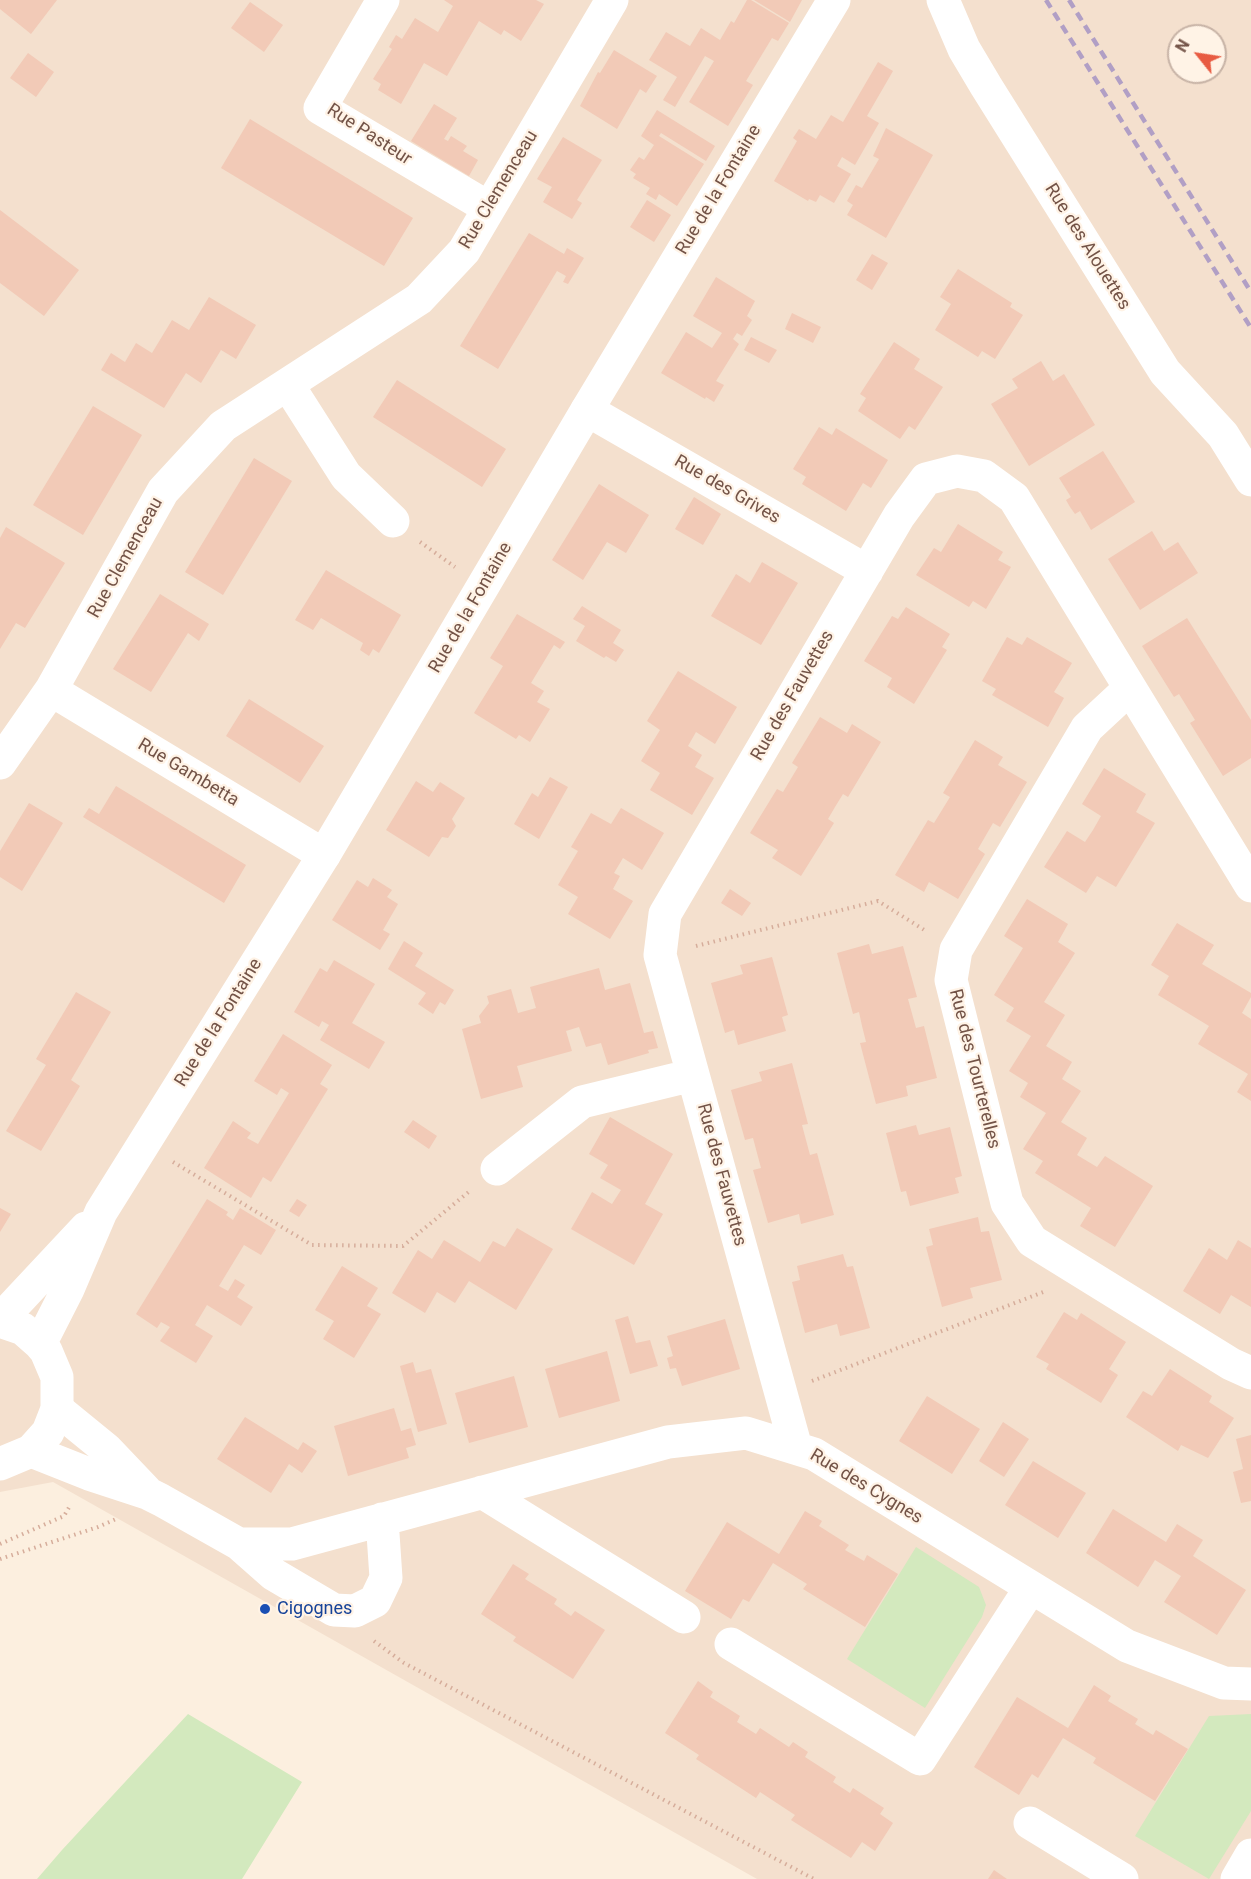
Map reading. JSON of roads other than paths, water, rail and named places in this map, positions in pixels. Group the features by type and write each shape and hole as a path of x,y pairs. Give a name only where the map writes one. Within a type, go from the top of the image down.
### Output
{"street":[{"name":"Rue Pasteur","path":"383,0 320,108 489,208"},
{"name":"Rue Clemenceau","path":"0,763 51,690 163,491 223,426 419,299 464,251 612,0"},
{"name":"Rue de la Fontaine","path":"40,1344 68,1289 101,1212 324,855 587,410 834,0"},
{"name":"Rue des Alouettes","path":"943,0 964,49 986,86 1165,372 1223,435 1251,480"},
{"path":"288,385 346,476 393,521"},
{"name":"Rue des Grives","path":"587,410 867,571"},
{"name":"Rue des Fauvettes","path":"796,1448 660,955 665,914 899,516 926,479 957,471 984,476 1014,498 1251,886"},
{"name":"Rue des Tourterelles","path":"1130,688 1087,728 956,950 951,980 1007,1203 1032,1241 1231,1364 1251,1372"},
{"name":"Rue Gambetta","path":"51,690 324,855"},
{"path":"497,1169 582,1102 693,1075"},
{"name":"Rue de la Fontaine","path":"0,1320 101,1212"},
{"path":"0,1320 23,1329 40,1344 46,1351 57,1377 57,1409 48,1432 31,1451 0,1464"},
{"path":"57,1409 106,1449 154,1496"},
{"name":"Rue des Cygnes","path":"239,1544 292,1544 668,1442 746,1433 814,1454 1127,1647 1224,1683 1251,1684"},
{"path":"31,1451 154,1496 239,1544 273,1574 334,1610 355,1611 375,1601 386,1578 382,1519"},
{"path":"482,1492 684,1617"},
{"path":"731,1644 920,1759 1031,1587"},
{"path":"1030,1823 1122,1879"},
{"path":"1237,1879 1251,1856"}],"railway":[{"path":"1046,0 1251,328"},
{"path":"1069,0 1251,292"}],"place":[{"name":"Cigognes","path":"265,1609"}]}
